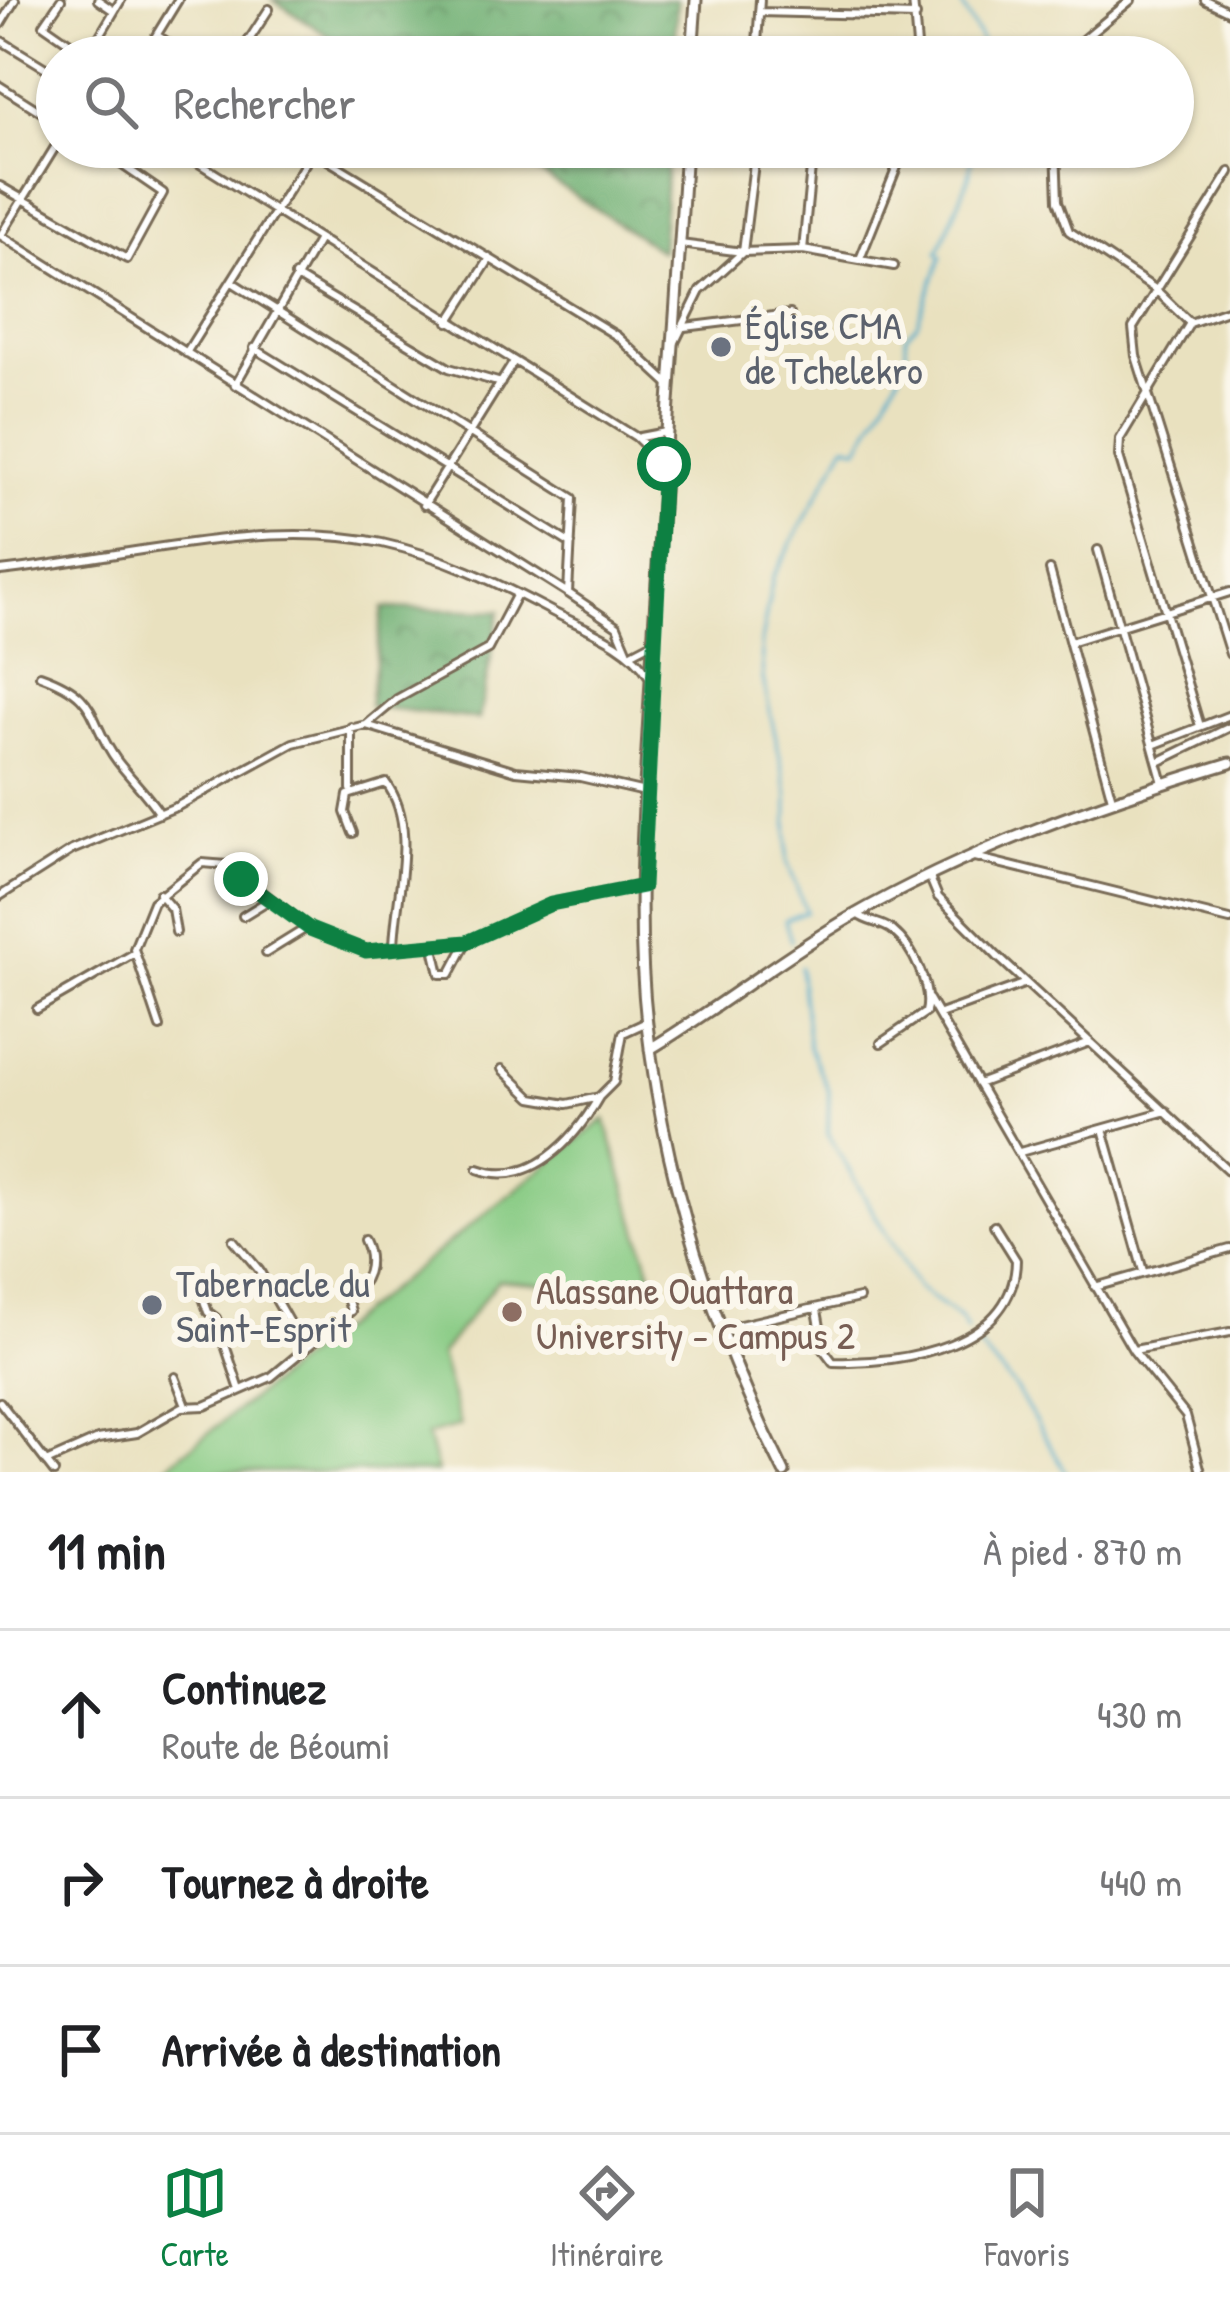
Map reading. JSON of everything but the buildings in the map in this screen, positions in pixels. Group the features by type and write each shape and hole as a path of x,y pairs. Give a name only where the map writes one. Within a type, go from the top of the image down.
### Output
{"main road":[{"path":"693,36 696,0"},
{"path":"685,168 645,792 647,1022 677,1193 718,1329 746,1399 784,1472"},
{"path":"650,1049 857,914 974,856 1112,800 1230,763"}],"street":[{"path":"0,0 12,4 0,25"},
{"path":"59,36 44,26 61,0"},
{"path":"98,0 114,10"},
{"path":"99,36 121,0"},
{"path":"158,36 178,0"},
{"path":"757,36 760,0"},
{"path":"819,12 820,0"},
{"path":"866,0 866,12"},
{"path":"913,0 917,36"},
{"path":"1087,36 1131,0"},
{"path":"1204,0 1230,12"},
{"path":"251,36 268,9"},
{"path":"759,12 916,16"},
{"path":"0,40 36,62"},
{"path":"0,86 36,109"},
{"path":"41,168 0,235 617,626 629,653 651,679"},
{"path":"0,186 127,260 163,193 127,168"},
{"path":"207,168 636,436 664,464"},
{"path":"186,353 303,168"},
{"path":"341,168 616,336 670,385"},
{"path":"674,345 700,291 742,252 753,168"},
{"path":"803,250 811,168"},
{"path":"860,259 897,168"},
{"path":"1057,168 1058,201 1070,231 1155,289 1190,323"},
{"path":"1230,172 1133,328 1136,356 1150,387 1230,654"},
{"path":"235,385 274,309 319,239"},
{"path":"680,244 742,252 803,250 894,266"},
{"path":"449,322 489,260"},
{"path":"295,276 449,368 500,383"},
{"path":"232,282 573,499 568,593"},
{"path":"1200,726 1119,456 1120,439 1190,323 1230,309"},
{"path":"686,327 790,314"},
{"path":"254,348 571,544"},
{"path":"424,505 513,363"},
{"path":"636,436 666,432"},
{"path":"0,571 314,535 378,542 437,557 629,653"},
{"path":"1097,550 1163,783"},
{"path":"1050,570 1112,800"},
{"path":"1072,641 1230,592"},
{"path":"0,896 72,850 160,814 292,743 366,724 397,699 488,649 517,593"},
{"path":"629,653 653,642"},
{"path":"40,675 65,684 95,712 112,752 160,814"},
{"path":"1153,745 1230,716"},
{"path":"366,724 516,771 580,777 645,792"},
{"path":"351,727 351,791 345,812 353,833"},
{"path":"1158,762 1230,727"},
{"path":"351,791 378,781 392,791 400,822 402,880 394,949"},
{"path":"974,856 1230,920"},
{"path":"37,1009 133,954 159,894 191,868 214,861 308,927 351,949 434,948 467,942 551,904 643,886"},
{"path":"930,878 938,897 1230,1172"},
{"path":"159,894 172,909 176,932"},
{"path":"243,916 269,900"},
{"path":"857,914 890,927 907,946 929,999 1095,1287 1133,1350 1186,1416 1201,1472"},
{"path":"266,953 308,927"},
{"path":"434,948 437,969 450,974 467,942"},
{"path":"133,954 160,1027"},
{"path":"940,1014 1026,982"},
{"path":"881,1043 926,1012 929,999"},
{"path":"478,1169 505,1176 530,1169 576,1131 614,1082 623,1033 647,1022"},
{"path":"978,1084 1090,1042"},
{"path":"502,1069 532,1098 567,1104 599,1097"},
{"path":"1020,1152 1166,1111"},
{"path":"1103,1129 1143,1270"},
{"path":"817,1310 824,1350 833,1362 952,1344 993,1320 1009,1302 1016,1260 994,1225"},
{"path":"234,1240 259,1270 304,1349"},
{"path":"46,1462 98,1439 137,1433 187,1406 205,1406 278,1373 351,1311 347,1298 363,1286 369,1267 364,1240"},
{"path":"1095,1287 1230,1249"},
{"path":"200,1289 208,1312 216,1318 239,1387"},
{"path":"718,1329 859,1298"},
{"path":"1133,1350 1230,1332"},
{"path":"175,1377 187,1406"},
{"path":"0,1402 54,1472"}],"green space":[{"path":"273,0 677,0 675,36 329,36"},
{"path":"533,168 667,168 661,251"},
{"path":"383,608 500,611 479,719 369,706"},
{"path":"605,1119 657,1293 498,1280 440,1355 460,1426 427,1435 437,1472 159,1472"}],"waterway":[{"path":"959,0 979,36"},
{"path":"791,941 785,920 806,912 787,861 788,795 763,679 761,642 773,577 846,444 859,448 906,362 906,335 917,324 970,168"},
{"path":"800,967 809,1048 829,1091 828,1134 918,1289 961,1319 967,1330"},
{"path":"973,1340 1016,1389 1066,1472"}],"place":[{"name":"Église CMA de Tchelekro","path":"721,347"},
{"name":"Tabernacle du Saint-Esprit","path":"152,1305"},
{"name":"Alassane Ouattara University - Campus 2","path":"512,1312"}],"route":[{"path":"241,879 310,929 351,949 366,951 467,942 551,904 643,886 664,464"}]}
